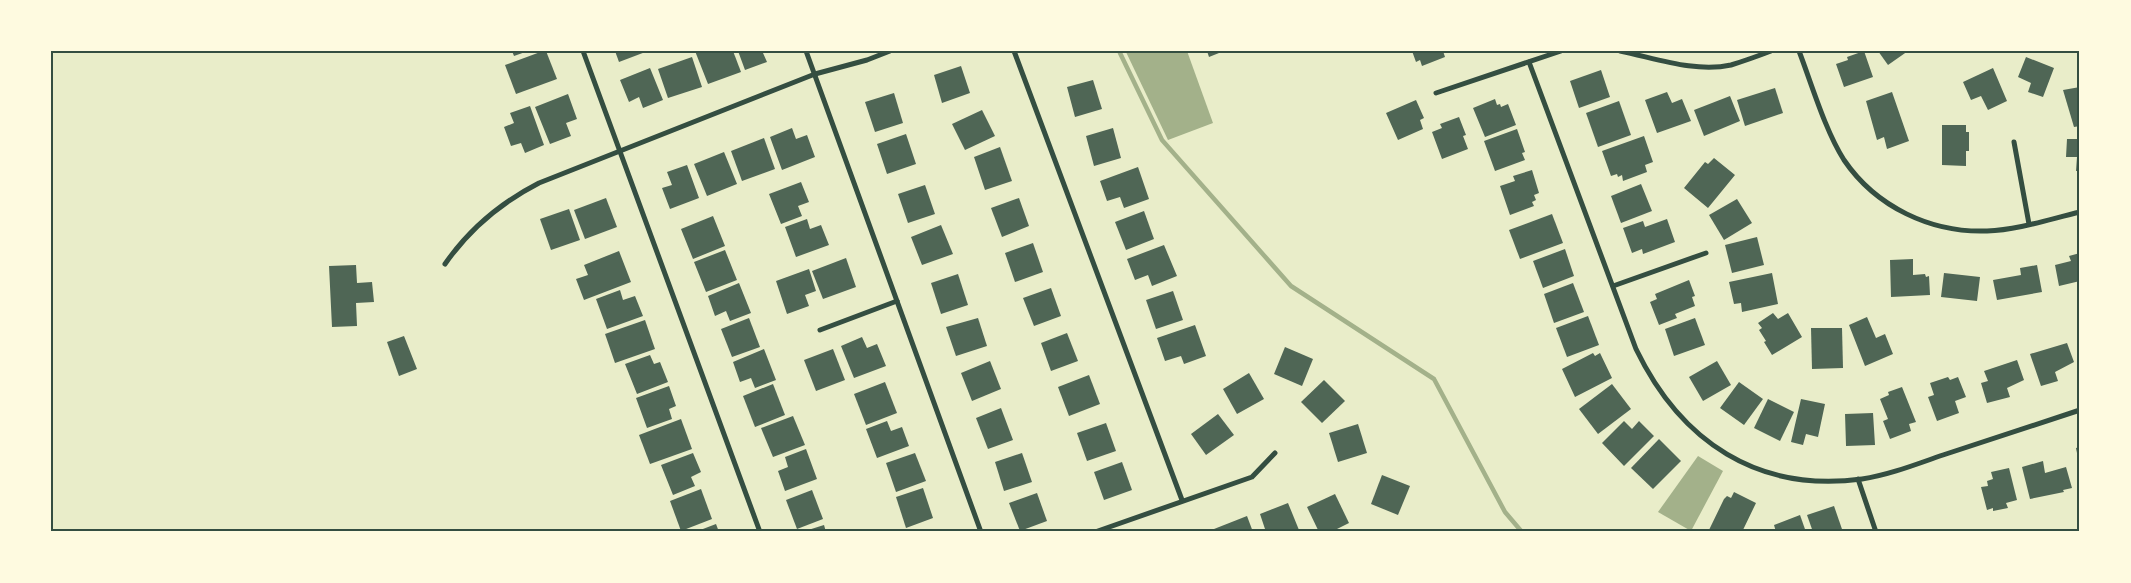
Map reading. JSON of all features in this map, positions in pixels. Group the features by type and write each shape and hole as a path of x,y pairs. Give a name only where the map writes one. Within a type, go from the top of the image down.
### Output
{"street":[{"path":"583,51 760,532"},
{"path":"806,51 981,532"},
{"path":"445,264 471,231 502,204 539,183 815,74 890,51"},
{"path":"1014,51 1182,500"},
{"path":"1436,93 1561,51"},
{"path":"1620,51 1684,64 1710,66 1730,65 1771,51"},
{"path":"1799,51 1831,134 1843,159 1862,183 1885,203 1913,217 1951,230 1988,231 2080,212"},
{"path":"1529,62 1636,349 1647,371 1679,416 1726,456 1790,478 1820,481 1858,479 1916,464 2080,410"},
{"path":"2014,142 2029,224"},
{"path":"1613,286 1706,253"},
{"path":"820,330 897,301"},
{"path":"1095,532 1252,477 1275,453"},
{"path":"1858,479 1876,532"}],"shaded area":[{"path":"1187,51 1213,123 1168,140 1126,52"},
{"path":"1698,456 1723,471 1691,531 1658,512"}],"building":[{"path":"512,51 528,51 514,56"},
{"path":"546,51 557,79 516,94 505,65"},
{"path":"615,51 648,51 619,62"},
{"path":"695,51 733,51 741,72 708,84"},
{"path":"738,51 766,51 763,53 767,62 745,70"},
{"path":"1207,51 1224,51 1209,57"},
{"path":"1412,51 1443,51 1445,57 1422,66 1420,60 1416,62"},
{"path":"1864,51 1873,77 1844,87 1836,64 1848,60 1847,57"},
{"path":"1878,51 1908,51 1888,65"},
{"path":"692,57 702,87 668,98 658,69"},
{"path":"2026,57 2054,68 2043,97 2028,92 2031,83 2018,77"},
{"path":"961,66 970,93 942,103 934,75"},
{"path":"650,68 663,100 643,108 639,97 629,102 620,80"},
{"path":"1993,68 2007,101 1988,110 1981,96 1971,100 1963,82"},
{"path":"1601,70 1610,97 1579,108 1570,81"},
{"path":"1093,80 1102,109 1075,117 1067,87"},
{"path":"2080,87 2080,126 2074,127 2063,90"},
{"path":"1775,88 1783,113 1745,126 1737,100"},
{"path":"1667,92 1672,103 1682,99 1691,121 1657,133 1645,100"},
{"path":"1892,92 1909,141 1887,149 1884,137 1877,140 1866,101"},
{"path":"894,93 903,123 875,132 865,102"},
{"path":"568,94 577,119 566,123 571,136 550,144 535,107"},
{"path":"1730,96 1740,121 1704,136 1694,110"},
{"path":"1495,99 1497,105 1500,104 1501,107 1508,104 1516,125 1485,137 1473,108"},
{"path":"1416,100 1424,118 1420,120 1423,129 1398,140 1386,113"},
{"path":"1619,101 1631,135 1598,147 1586,113"},
{"path":"530,106 544,145 525,153 521,143 511,146 504,127 514,123 510,113"},
{"path":"982,110 995,136 965,150 952,124"},
{"path":"1459,117 1466,135 1463,136 1468,149 1442,159 1432,132 1442,128 1440,124"},
{"path":"1942,125 1966,125 1966,132 1969,132 1969,151 1966,151 1966,166 1942,165"},
{"path":"792,128 796,139 807,135 815,157 782,170 770,137"},
{"path":"1113,128 1121,158 1094,166 1086,136"},
{"path":"1517,129 1525,152 1522,153 1525,160 1495,171 1484,141"},
{"path":"906,134 916,164 887,174 877,144"},
{"path":"1644,136 1653,162 1645,165 1647,172 1623,181 1622,175 1618,177 1617,174 1611,176 1602,151"},
{"path":"764,138 775,169 742,181 731,151"},
{"path":"2067,139 2080,139 2080,171 2076,171 2077,157 2066,157"},
{"path":"1000,147 1012,181 985,190 974,157"},
{"path":"724,152 737,184 707,196 694,164"},
{"path":"1714,158 1735,175 1708,208 1684,188 1705,162 1708,164"},
{"path":"687,165 699,198 670,209 662,188 672,185 667,172"},
{"path":"1138,167 1149,199 1124,208 1120,197 1107,201 1100,181"},
{"path":"1532,170 1539,193 1534,195 1536,200 1532,202 1534,206 1510,215 1500,186 1515,181 1513,176"},
{"path":"801,182 809,202 798,206 802,216 781,224 769,194"},
{"path":"1641,184 1652,211 1621,223 1611,196"},
{"path":"925,185 935,214 908,223 898,194"},
{"path":"606,198 617,227 585,239 574,210"},
{"path":"1019,198 1029,226 1002,237 991,208"},
{"path":"1737,199 1752,223 1724,240 1709,215"},
{"path":"569,209 580,240 551,250 540,219"},
{"path":"1144,211 1154,239 1126,250 1115,222"},
{"path":"1552,214 1563,243 1520,259 1509,230"},
{"path":"713,216 725,246 693,259 681,229"},
{"path":"807,219 810,229 821,225 829,245 796,257 785,227"},
{"path":"1667,219 1675,242 1643,254 1642,249 1632,253 1623,228 1643,221 1645,227"},
{"path":"941,225 953,254 922,265 911,237"},
{"path":"1757,237 1764,265 1732,273 1725,245"},
{"path":"1033,243 1043,272 1015,282 1005,253"},
{"path":"1164,245 1177,276 1152,286 1148,275 1135,280 1127,259"},
{"path":"1565,249 1574,276 1543,288 1533,261"},
{"path":"725,250 737,280 706,292 694,262"},
{"path":"619,251 631,282 584,300 576,279 588,275 584,265"},
{"path":"2080,253 2080,281 2059,286 2055,265 2071,261 2069,256"},
{"path":"846,258 856,287 823,299 812,271"},
{"path":"1913,259 1913,275 1925,274 1926,277 1929,276 1930,295 1891,297 1890,260"},
{"path":"356,265 357,283 372,282 374,302 356,303 357,326 332,327 329,266"},
{"path":"2037,265 2042,292 1997,300 1993,280 2021,275 2020,268"},
{"path":"809,269 816,291 805,295 809,306 787,314 776,281"},
{"path":"1772,273 1778,304 1742,312 1741,303 1734,304 1729,282"},
{"path":"1944,273 1980,277 1977,301 1941,297"},
{"path":"958,274 968,305 941,314 931,283"},
{"path":"1689,280 1695,296 1692,297 1695,306 1675,314 1677,318 1659,325 1650,302 1657,299 1655,294"},
{"path":"739,283 751,313 730,321 726,311 715,316 708,296"},
{"path":"1573,283 1584,312 1554,323 1544,294"},
{"path":"1051,288 1061,316 1034,326 1023,298"},
{"path":"620,290 623,300 635,296 643,316 607,329 596,299"},
{"path":"1173,291 1183,320 1156,329 1146,300"},
{"path":"1773,313 1778,319 1788,313 1802,337 1772,355 1764,342 1766,341 1759,330 1762,328 1758,323"},
{"path":"1588,316 1599,345 1567,357 1556,328"},
{"path":"1867,317 1876,338 1885,334 1893,354 1865,366 1849,325"},
{"path":"749,318 760,347 732,357 721,329"},
{"path":"978,318 987,346 956,356 946,327"},
{"path":"1695,318 1705,345 1674,356 1665,329"},
{"path":"645,320 655,349 615,363 605,334"},
{"path":"1195,325 1206,356 1184,364 1181,356 1165,361 1157,338"},
{"path":"1811,328 1842,328 1843,368 1812,369"},
{"path":"1067,333 1078,361 1051,371 1041,343"},
{"path":"404,336 417,369 399,376 387,342"},
{"path":"862,337 867,348 877,344 886,366 854,378 841,346"},
{"path":"2067,343 2074,362 2055,372 2058,381 2041,386 2030,354"},
{"path":"1285,347 1313,359 1302,386 1274,374"},
{"path":"764,349 776,380 755,388 751,378 740,382 733,362"},
{"path":"833,349 845,380 816,391 804,360"},
{"path":"1593,353 1595,356 1600,353 1612,378 1575,397 1562,369"},
{"path":"650,355 654,364 660,362 668,382 637,394 625,364"},
{"path":"2017,360 2024,380 2007,388 2010,397 1987,403 1981,383 1988,381 1984,371"},
{"path":"990,361 1001,389 972,401 961,373"},
{"path":"1717,361 1731,385 1703,401 1689,377"},
{"path":"1249,373 1264,399 1237,414 1223,389"},
{"path":"1089,375 1100,404 1069,416 1058,387"},
{"path":"1948,377 1950,380 1958,377 1966,397 1955,401 1959,413 1937,421 1928,397 1934,395 1930,383"},
{"path":"1324,380 1345,401 1322,423 1301,402"},
{"path":"885,382 897,413 866,425 854,394"},
{"path":"1739,382 1763,399 1744,425 1720,408"},
{"path":"773,384 785,415 755,427 743,396"},
{"path":"1612,384 1631,409 1598,434 1579,409"},
{"path":"669,386 676,406 669,409 672,419 647,428 636,398"},
{"path":"1902,387 1916,422 1909,424 1911,431 1890,439 1883,421 1888,419 1880,399 1889,395 1888,392"},
{"path":"1768,399 1794,412 1780,441 1754,428"},
{"path":"1801,399 1825,404 1818,437 1806,434 1803,445 1791,442"},
{"path":"1001,408 1013,440 988,449 976,418"},
{"path":"1873,413 1875,445 1846,446 1845,414"},
{"path":"1218,414 1234,435 1206,455 1191,434"},
{"path":"793,416 805,445 773,457 761,428"},
{"path":"681,419 692,449 650,464 639,435"},
{"path":"887,421 891,431 902,427 909,446 877,458 866,429"},
{"path":"1624,421 1632,429 1639,421 1654,436 1624,466 1602,443"},
{"path":"1106,423 1116,451 1087,461 1077,433"},
{"path":"1358,424 1367,453 1338,462 1329,433"},
{"path":"1659,439 1681,461 1653,489 1631,468"},
{"path":"2080,447 2080,463 2079,463 2076,448"},
{"path":"806,449 817,479 785,491 778,471 788,467 785,457"},
{"path":"693,453 701,472 691,477 695,486 673,495 661,465"},
{"path":"915,453 926,481 896,492 886,463"},
{"path":"1022,453 1032,482 1004,491 995,462"},
{"path":"2043,461 2045,473 2066,467 2072,488 2063,490 2064,492 2030,499 2022,467"},
{"path":"1122,462 1132,490 1104,500 1094,472"},
{"path":"2009,468 2017,500 2006,503 2008,508 1993,511 1993,508 1987,510 1981,487 1988,486 1987,481 1993,479 1991,472"},
{"path":"1382,475 1410,486 1398,515 1371,504"},
{"path":"923,488 933,518 906,528 896,497"},
{"path":"701,489 712,519 681,531 670,501"},
{"path":"812,490 823,519 797,529 786,500"},
{"path":"1734,492 1756,503 1742,532 1714,532 1709,530 1724,499 1727,496 1731,498"},
{"path":"1037,493 1047,521 1020,531 1009,503"},
{"path":"1335,494 1349,523 1331,532 1319,532 1307,507"},
{"path":"1288,503 1299,530 1266,532 1260,514"},
{"path":"1834,506 1843,532 1813,532 1807,515"},
{"path":"1800,515 1806,532 1776,532 1774,525"},
{"path":"1247,516 1253,532 1215,532 1214,529"},
{"path":"716,524 719,532 695,532"},
{"path":"824,525 826,532 805,532 805,531"}],"waterway":[{"path":"1120,53 1162,140 1291,286 1434,379 1505,512 1522,532"}]}
